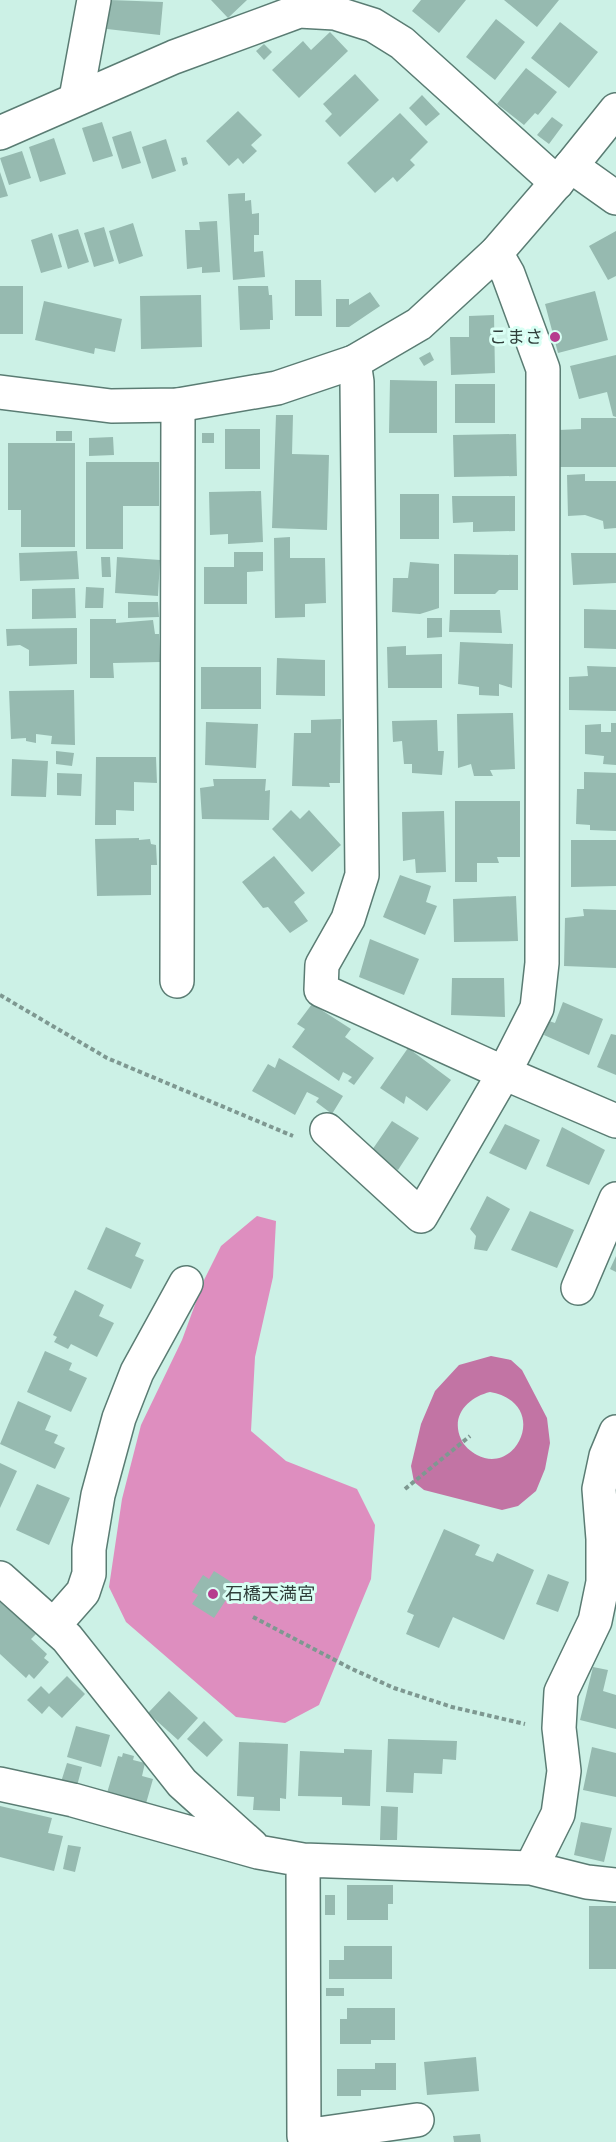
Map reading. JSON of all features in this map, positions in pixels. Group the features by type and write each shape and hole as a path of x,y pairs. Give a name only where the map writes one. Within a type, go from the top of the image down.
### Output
{"street":[{"path":"76,98 94,0"},
{"path":"0,133 174,57 299,11 334,13 373,25 402,43 564,175 616,198"},
{"path":"0,392 111,406 178,405 277,388 354,362 419,324 496,253 564,175 616,110"},
{"path":"313,1134 421,1216 504,1073 537,1008 542,963 543,369 508,274 496,253"},
{"path":"354,362 357,382 362,875 348,919 322,965 321,990 616,1121"},
{"path":"177,981 178,405"},
{"path":"578,1288 616,1199"},
{"path":"54,1625 83,1592 89,1574 89,1550 98,1495 119,1418 137,1372 186,1283"},
{"path":"531,1868 558,1815 564,1771 559,1728 561,1692 595,1621 603,1582 603,1539 599,1489 606,1456 616,1432"},
{"path":"0,1578 68,1638 182,1783 258,1852"},
{"path":"0,1784 73,1800 258,1852 303,1860 531,1868 587,1882 616,1885"},
{"path":"303,1860 304,2136 417,2120"}],"path":[{"path":"0,995 107,1058 313,1134"},
{"path":"405,1489 470,1436"},
{"path":"253,1617 350,1668 394,1688 452,1707 513,1722 559,1728"}],"shaded area":[{"path":"257,1216 276,1221 273,1277 255,1357 251,1431 286,1461 357,1489 375,1525 371,1579 319,1705 285,1723 236,1717 126,1622 109,1587 122,1499 141,1425 182,1340 204,1280 221,1246"},
{"path":"491,1356 511,1360 522,1370 547,1418 550,1443 545,1469 536,1491 518,1506 502,1510 424,1490 414,1482 411,1466 421,1424 435,1391 459,1365","holes":["490,1392 509,1399 519,1410 523,1423 521,1436 515,1448 504,1456 492,1459 477,1455 464,1444 458,1430 463,1408 475,1398"]}],"building":[{"path":"110,0 163,2 160,35 107,29"},
{"path":"211,0 247,0 228,18"},
{"path":"421,0 466,0 439,33 412,11"},
{"path":"504,0 559,0 537,27"},
{"path":"496,19 525,42 495,80 466,57"},
{"path":"560,22 598,52 569,88 531,58"},
{"path":"330,32 348,51 299,98 272,70 303,41 311,50"},
{"path":"264,44 272,52 264,60 256,51"},
{"path":"526,68 557,92 538,115 535,113 524,125 497,104"},
{"path":"355,74 379,100 340,137 325,121 332,114 323,104"},
{"path":"422,95 440,114 426,126 409,108"},
{"path":"238,111 262,135 251,145 257,151 243,164 238,158 229,166 206,141"},
{"path":"400,113 428,142 410,160 415,165 397,182 393,177 375,193 347,163"},
{"path":"552,117 563,125 549,144 537,135"},
{"path":"102,122 113,156 93,162 82,128"},
{"path":"131,131 141,163 122,169 112,137"},
{"path":"54,138 66,174 40,182 29,147"},
{"path":"166,139 176,171 152,179 142,147"},
{"path":"22,151 31,178 9,185 0,158"},
{"path":"186,157 188,164 183,166 181,158"},
{"path":"0,172 8,196 0,198"},
{"path":"245,193 245,201 251,200 252,214 259,213 259,235 254,235 254,252 263,251 265,277 233,280 228,194"},
{"path":"217,221 220,272 202,273 202,267 187,269 185,230 200,230 199,222"},
{"path":"133,223 143,256 119,264 109,231"},
{"path":"104,227 114,261 94,267 84,233"},
{"path":"78,229 89,262 68,269 58,235"},
{"path":"616,231 616,276 608,280 589,246"},
{"path":"52,233 62,267 41,273 31,240"},
{"path":"295,280 321,280 322,316 295,316"},
{"path":"0,286 23,286 23,334 0,334"},
{"path":"238,286 268,286 269,295 272,295 273,320 270,320 270,329 240,330"},
{"path":"595,291 608,340 558,353 545,304"},
{"path":"370,292 380,306 349,327 336,327 336,299 349,299 349,305"},
{"path":"201,295 202,347 141,349 140,296"},
{"path":"44,301 122,319 115,352 95,348 94,354 35,340"},
{"path":"494,315 495,373 451,375 450,337 469,337 469,316"},
{"path":"430,352 434,360 424,366 419,358"},
{"path":"616,355 616,417 613,416 607,392 579,399 570,366"},
{"path":"390,380 437,381 437,433 389,433"},
{"path":"455,384 495,384 495,423 455,423"},
{"path":"276,415 293,415 292,454 329,455 327,530 272,528"},
{"path":"581,418 616,418 616,467 560,467 559,430 581,429"},
{"path":"225,429 260,429 260,469 225,469"},
{"path":"56,431 72,431 72,441 56,441"},
{"path":"202,433 214,433 214,443 202,443"},
{"path":"516,434 517,476 454,477 453,435"},
{"path":"113,437 114,455 89,456 89,438"},
{"path":"8,443 75,443 75,547 21,547 21,510 8,510"},
{"path":"86,462 159,462 159,506 123,506 123,549 86,549"},
{"path":"585,474 585,481 616,481 616,528 604,529 603,521 585,515 568,516 567,475"},
{"path":"261,491 263,542 228,544 228,534 210,535 209,492"},
{"path":"400,494 439,494 439,539 400,539"},
{"path":"452,496 515,496 515,531 473,532 473,522 453,523"},
{"path":"290,537 290,558 325,558 326,603 305,604 305,617 275,618 274,538"},
{"path":"77,551 79,579 20,581 19,553"},
{"path":"234,552 263,552 263,571 247,572 247,604 204,604 204,567 234,567"},
{"path":"571,553 616,553 616,583 573,585"},
{"path":"454,554 518,555 518,590 499,590 495,594 454,594"},
{"path":"101,557 110,557 111,577 102,577"},
{"path":"117,557 160,560 158,596 115,593"},
{"path":"410,562 439,564 439,608 420,614 392,612 393,578 408,578"},
{"path":"86,587 104,588 103,608 85,608"},
{"path":"75,588 76,618 32,619 32,589"},
{"path":"128,602 158,602 159,617 128,618"},
{"path":"584,609 616,610 616,649 584,648"},
{"path":"450,610 500,610 502,633 449,632"},
{"path":"427,618 442,618 442,637 427,638"},
{"path":"90,619 116,619 116,623 153,620 155,634 159,634 160,662 113,663 114,678 90,678"},
{"path":"77,628 77,664 29,666 29,650 20,645 7,646 6,629"},
{"path":"460,642 513,644 512,688 499,684 499,696 479,695 479,687 458,684"},
{"path":"406,646 406,655 442,654 442,688 388,688 387,647"},
{"path":"277,658 325,660 325,696 276,695"},
{"path":"587,666 616,667 616,711 569,710 569,677 588,676"},
{"path":"201,667 261,667 261,709 201,709"},
{"path":"74,690 75,745 51,744 52,736 36,734 36,743 26,741 26,738 11,739 9,691"},
{"path":"513,713 515,769 490,770 493,776 474,776 471,764 458,768 457,714"},
{"path":"341,719 340,783 329,783 330,787 292,786 294,733 311,733 311,720"},
{"path":"437,720 438,751 444,751 442,775 412,773 412,764 404,764 402,741 393,742 392,721"},
{"path":"206,722 258,724 256,768 205,765"},
{"path":"611,723 616,723 616,765 603,764 604,756 585,754 585,725 601,724 601,732 611,732"},
{"path":"56,751 74,753 72,766 56,764"},
{"path":"96,757 156,757 157,783 134,782 134,811 116,810 116,825 95,825"},
{"path":"12,759 48,761 46,797 11,796"},
{"path":"584,772 616,773 616,831 590,830 590,825 576,824 577,789 584,789"},
{"path":"57,773 82,774 81,796 57,795"},
{"path":"213,779 266,779 265,791 270,790 269,820 202,819 200,788 214,786"},
{"path":"455,801 520,801 520,857 497,857 499,863 477,863 477,882 455,882"},
{"path":"291,810 300,819 309,810 341,845 312,872 272,829"},
{"path":"444,811 446,872 416,873 415,859 403,861 402,812"},
{"path":"139,838 139,840 150,839 151,844 156,845 157,865 151,865 151,895 97,896 95,839"},
{"path":"571,840 616,840 616,886 571,887"},
{"path":"274,856 305,893 294,902 308,921 290,933 268,907 263,908 242,882"},
{"path":"400,875 431,886 426,902 437,906 425,935 383,917"},
{"path":"516,896 518,941 454,942 453,899"},
{"path":"583,909 616,910 616,968 564,966 565,918 584,916"},
{"path":"370,939 419,959 404,995 359,977"},
{"path":"452,978 504,978 505,1017 451,1015"},
{"path":"563,1002 603,1019 589,1055 544,1035 549,1021 555,1023"},
{"path":"312,1004 351,1029 345,1037 374,1058 354,1085 348,1081 352,1077 343,1072 339,1081 292,1047 305,1029 297,1024"},
{"path":"611,1034 616,1035 616,1075 597,1067"},
{"path":"408,1048 451,1080 427,1111 406,1096 404,1104 380,1088"},
{"path":"279,1058 343,1096 332,1114 316,1102 319,1098 307,1092 295,1115 252,1091 268,1064 275,1068"},
{"path":"392,1121 419,1138 398,1170 370,1153"},
{"path":"505,1124 540,1140 526,1170 489,1153"},
{"path":"562,1127 605,1150 589,1185 546,1166"},
{"path":"487,1196 510,1209 487,1251 474,1249 476,1236 470,1229"},
{"path":"530,1211 574,1230 557,1268 511,1250"},
{"path":"106,1227 141,1243 135,1256 144,1260 131,1289 87,1269"},
{"path":"616,1256 616,1272 610,1269"},
{"path":"75,1290 104,1305 99,1316 114,1323 97,1357 71,1344 68,1349 54,1342 57,1337 53,1335"},
{"path":"45,1351 72,1363 69,1370 87,1378 71,1412 27,1392"},
{"path":"18,1401 51,1416 45,1430 58,1435 54,1443 65,1448 55,1469 0,1444"},
{"path":"0,1463 17,1471 0,1508"},
{"path":"37,1484 70,1498 49,1545 16,1530"},
{"path":"444,1529 480,1545 475,1555 493,1562 497,1553 534,1570 504,1640 453,1617 439,1648 406,1634 414,1615 407,1612"},
{"name":"石橋天満宮","path":"214,1571 236,1585 214,1618 192,1604 198,1595 192,1592 203,1575 209,1579"},
{"path":"548,1574 569,1582 558,1612 536,1604"},
{"path":"0,1602 36,1634 31,1639 47,1654 44,1658 49,1662 34,1679 29,1674 26,1678 0,1654"},
{"path":"593,1667 608,1670 603,1691 616,1695 616,1729 580,1720"},
{"path":"67,1676 85,1694 62,1718 49,1706 42,1714 27,1700 41,1686 49,1694"},
{"path":"169,1691 198,1718 178,1740 148,1713"},
{"path":"204,1721 223,1740 207,1757 187,1739"},
{"path":"76,1726 110,1735 101,1767 67,1757"},
{"path":"388,1739 457,1741 456,1760 443,1759 442,1774 414,1773 413,1793 386,1792"},
{"path":"239,1742 288,1744 286,1799 280,1798 280,1811 253,1810 254,1797 237,1796"},
{"path":"592,1747 616,1753 616,1797 583,1790"},
{"path":"344,1749 372,1750 370,1806 342,1805 342,1797 298,1796 300,1751 344,1753"},
{"path":"123,1753 134,1756 133,1760 145,1763 142,1776 153,1779 145,1807 107,1793 118,1756 122,1757"},
{"path":"67,1763 82,1767 77,1786 61,1782"},
{"path":"0,1806 52,1818 48,1833 63,1836 54,1871 0,1857"},
{"path":"381,1806 398,1807 397,1840 380,1840"},
{"path":"581,1822 612,1828 604,1862 574,1855"},
{"path":"68,1845 81,1847 75,1872 63,1869"},
{"path":"347,1885 393,1885 393,1904 388,1904 388,1920 347,1920"},
{"path":"325,1895 335,1895 335,1915 325,1915"},
{"path":"589,1906 616,1906 616,1969 589,1969"},
{"path":"344,1946 392,1946 392,1979 329,1979 329,1960 344,1960"},
{"path":"326,1988 344,1988 344,1996 326,1996"},
{"path":"347,2008 395,2008 395,2040 371,2040 371,2044 340,2044 340,2019 347,2019"},
{"path":"476,2057 479,2091 427,2095 424,2062"},
{"path":"375,2063 396,2063 396,2090 361,2090 361,2096 337,2096 337,2069 375,2069"},
{"path":"480,2134 481,2142 454,2142 453,2136"}],"place":[{"name":"こまさ","path":"555,337"},
{"name":"石橋天満宮","path":"213,1594"}]}
